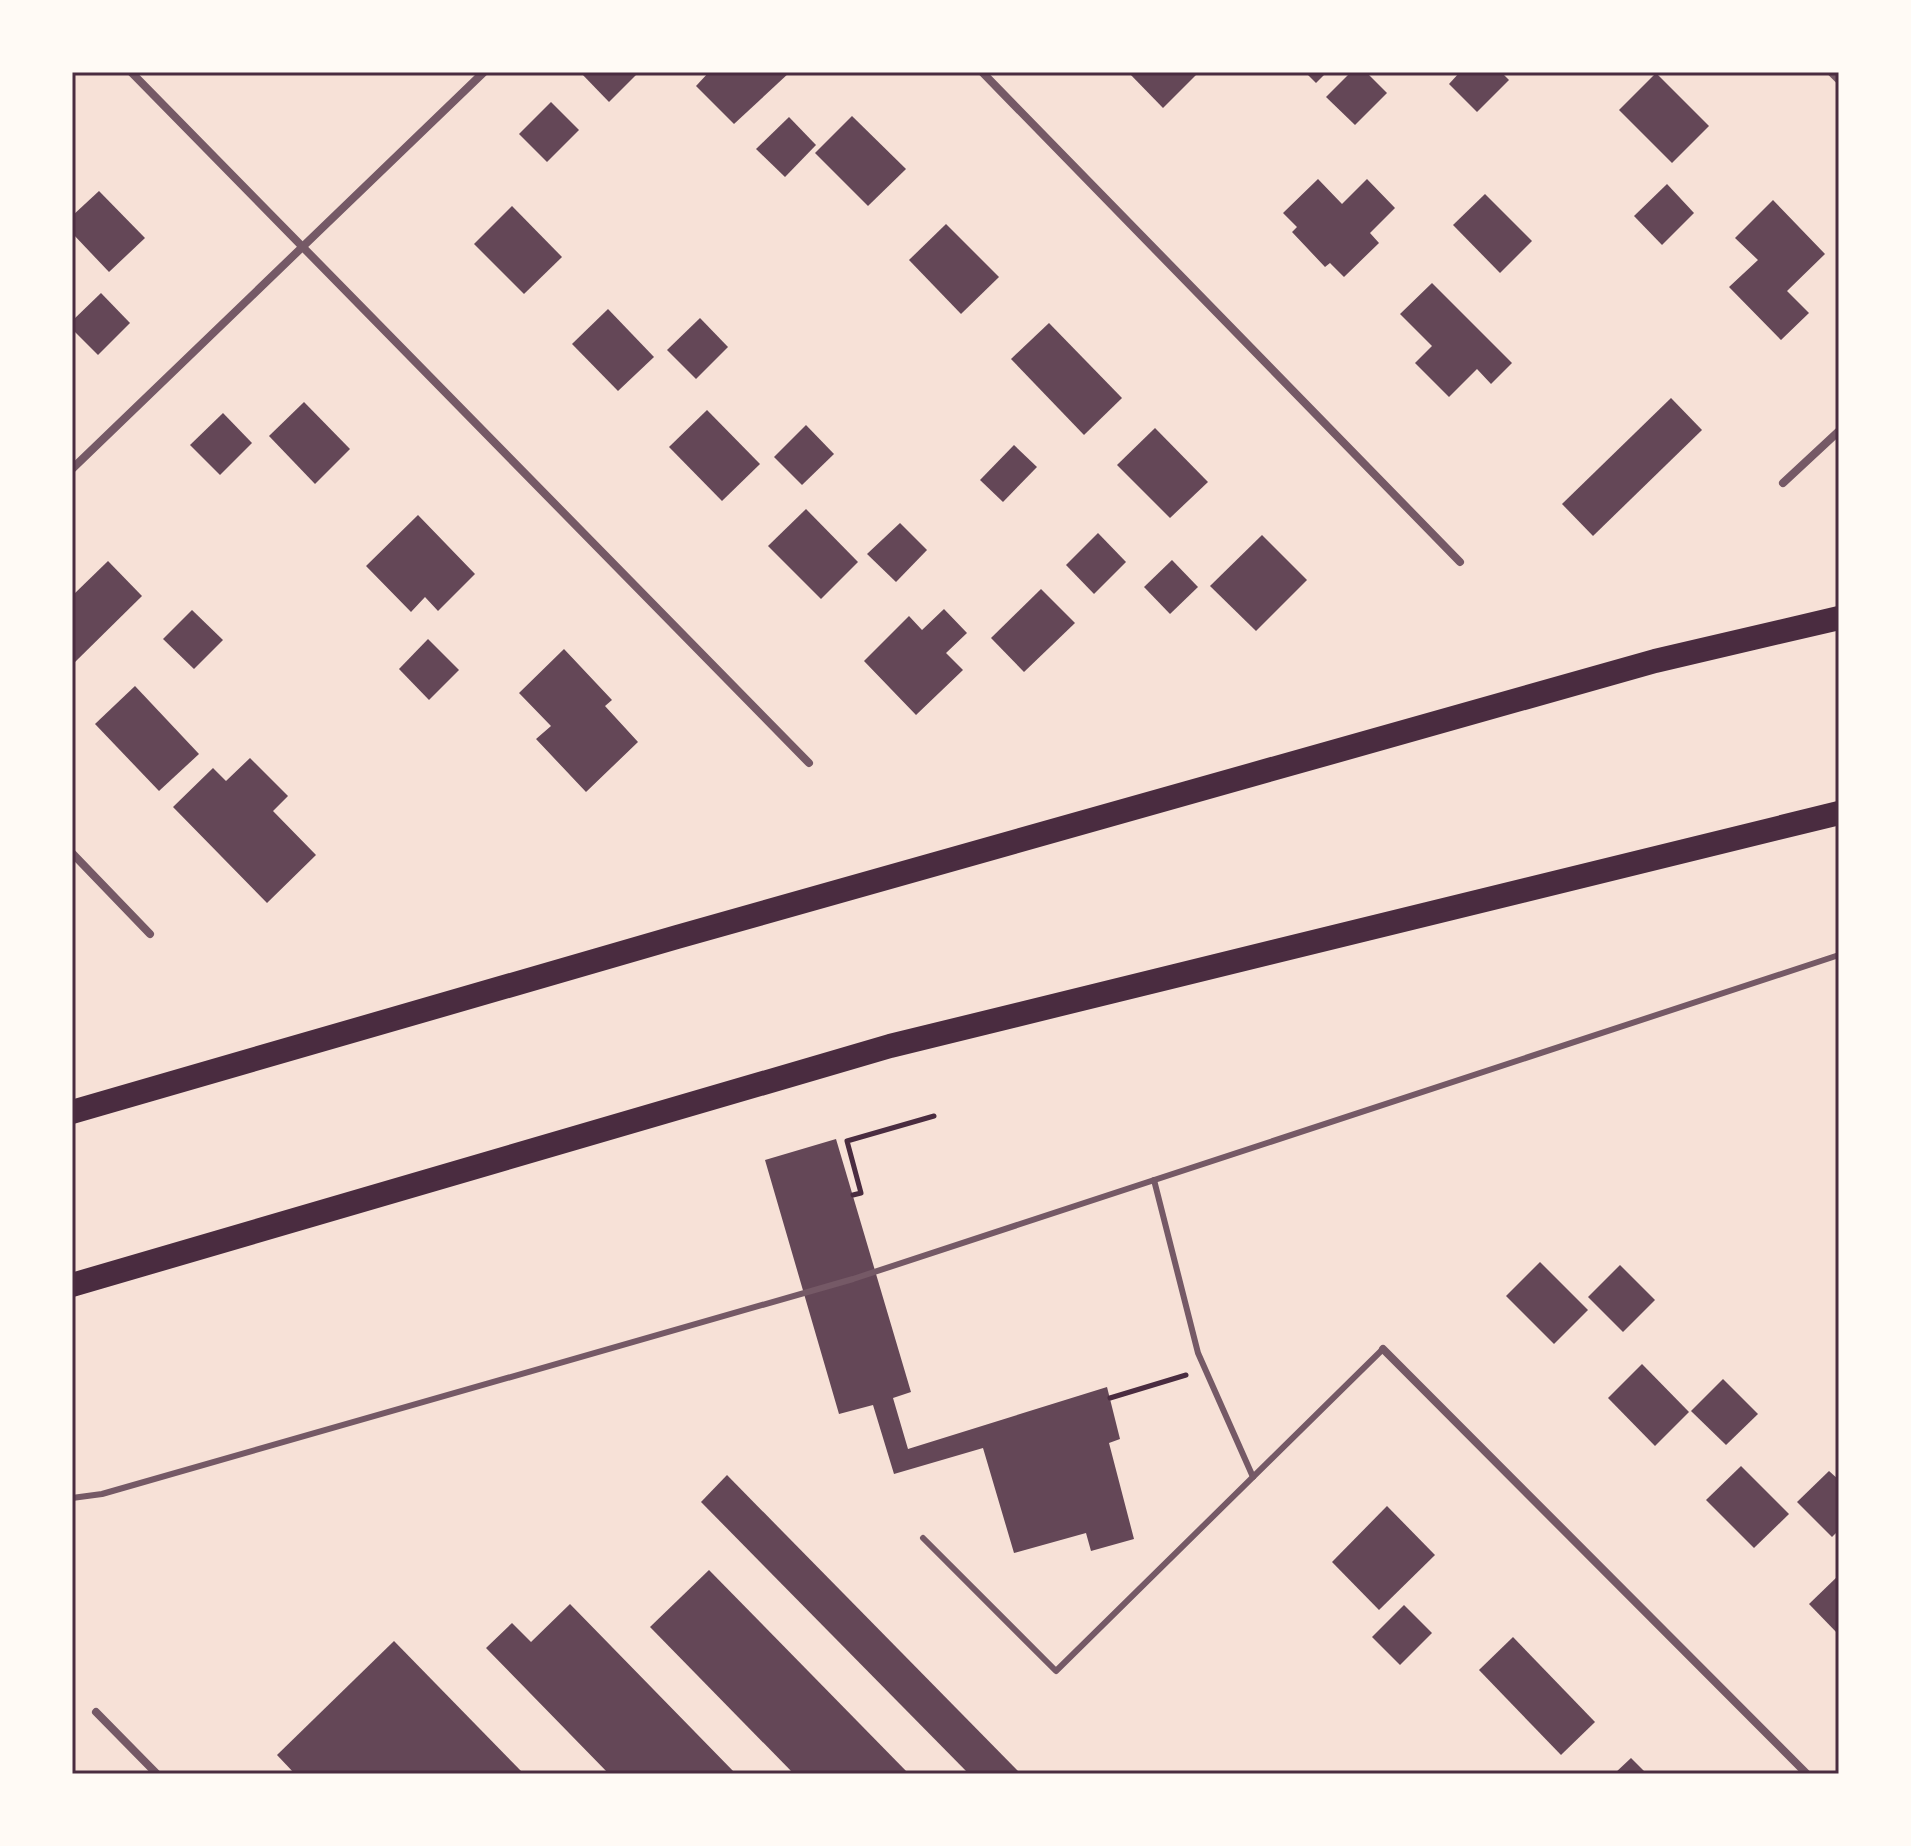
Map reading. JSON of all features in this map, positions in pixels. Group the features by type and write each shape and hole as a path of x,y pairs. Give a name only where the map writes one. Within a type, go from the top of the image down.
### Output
{"highway":[{"path":"72,1112 1640,665 1839,618"},
{"path":"72,1285 890,1046 1839,813"}],"street":[{"path":"131,72 809,763"},
{"path":"72,469 484,72"},
{"path":"982,72 1460,562"},
{"path":"1831,72 1839,80"},
{"path":"1783,483 1839,431"},
{"path":"72,853 150,934"},
{"path":"1383,1349 1807,1774"},
{"path":"96,1712 157,1774"}],"lane":[{"path":"72,1498 102,1494 853,1279 1839,955"},
{"path":"1154,1180 1198,1353 1253,1477"},
{"path":"923,1538 1056,1671 1383,1349"}],"path":[{"path":"853,1195 861,1193 847,1141 934,1116"},
{"path":"1110,1398 1205,1369"}],"building":[{"path":"580,72 639,72 609,102"},
{"path":"709,72 790,72 734,124 696,86"},
{"path":"1128,72 1199,72 1163,108"},
{"path":"1305,72 1327,72 1316,83"},
{"path":"1351,72 1366,72 1387,93 1355,125 1326,97"},
{"path":"1460,72 1501,72 1509,80 1477,112 1449,84"},
{"path":"1656,73 1709,126 1672,163 1619,110"},
{"path":"551,102 579,130 547,162 519,134"},
{"path":"852,116 906,169 868,206 815,153"},
{"path":"789,117 816,145 785,177 756,149"},
{"path":"1318,179 1342,204 1367,179 1395,208 1370,233 1379,243 1344,277 1330,263 1325,267 1292,232 1297,227 1283,213"},
{"path":"1667,184 1694,213 1662,245 1634,216"},
{"path":"99,191 145,238 109,272 72,233 72,216"},
{"path":"1485,194 1532,241 1500,273 1453,225"},
{"path":"1773,200 1825,254 1787,291 1809,313 1781,340 1729,287 1758,260 1735,238"},
{"path":"512,206 562,257 524,294 474,244"},
{"path":"946,224 999,277 961,314 909,260"},
{"path":"1432,283 1512,363 1491,384 1477,369 1449,397 1415,363 1432,346 1400,314"},
{"path":"101,293 130,323 98,355 72,329 72,321"},
{"path":"608,309 654,357 618,391 572,344"},
{"path":"700,318 728,347 696,379 667,350"},
{"path":"1049,323 1122,398 1084,435 1011,359"},
{"path":"1671,398 1702,430 1593,536 1562,504"},
{"path":"304,402 350,449 315,484 269,436"},
{"path":"707,410 760,464 722,501 669,447"},
{"path":"223,413 252,443 220,475 190,445"},
{"path":"806,425 834,454 802,485 774,457"},
{"path":"1155,428 1208,482 1170,518 1117,465"},
{"path":"1014,445 1037,467 1003,502 980,480"},
{"path":"806,509 858,562 821,599 768,546"},
{"path":"418,515 475,574 438,611 425,597 411,612 366,566"},
{"path":"900,523 927,550 896,582 867,554"},
{"path":"1098,533 1126,562 1094,594 1066,565"},
{"path":"1262,535 1307,580 1256,631 1210,586"},
{"path":"1172,560 1198,587 1170,614 1144,587"},
{"path":"108,561 142,596 72,665 72,596"},
{"path":"1041,589 1075,623 1024,672 991,638"},
{"path":"944,609 967,633 946,653 963,670 916,715 864,661 909,616 922,630"},
{"path":"192,610 223,640 194,669 163,639"},
{"path":"428,639 459,670 429,700 399,669"},
{"path":"564,649 612,700 605,706 638,742 586,792 536,739 551,726 519,693"},
{"path":"135,686 199,754 159,791 95,724"},
{"path":"250,758 288,796 273,811 316,855 267,903 173,807 213,768 226,781"},
{"path":"836,1139 911,1392 893,1398 908,1449 1107,1387 1120,1439 1109,1443 1134,1539 1091,1551 1086,1533 1014,1553 983,1448 894,1474 873,1405 839,1414 765,1160"},
{"path":"1540,1262 1588,1310 1554,1344 1506,1296"},
{"path":"1620,1265 1655,1300 1623,1332 1588,1297"},
{"path":"1642,1364 1689,1412 1655,1446 1608,1398"},
{"path":"1723,1379 1758,1414 1726,1445 1691,1411"},
{"path":"1741,1466 1789,1514 1754,1548 1706,1500"},
{"path":"1829,1471 1839,1480 1839,1530 1832,1537 1797,1502"},
{"path":"727,1475 1021,1774 969,1774 701,1502"},
{"path":"1387,1506 1435,1555 1379,1610 1332,1562"},
{"path":"709,1570 909,1774 794,1774 650,1627"},
{"path":"1839,1575 1839,1635 1809,1604"},
{"path":"570,1604 736,1774 609,1774 486,1648 512,1623 531,1642"},
{"path":"1404,1605 1432,1633 1400,1665 1372,1637"},
{"path":"1513,1637 1595,1722 1561,1755 1479,1670"},
{"path":"394,1641 524,1774 295,1774 277,1755"},
{"path":"1631,1758 1647,1774 1614,1774"}]}
